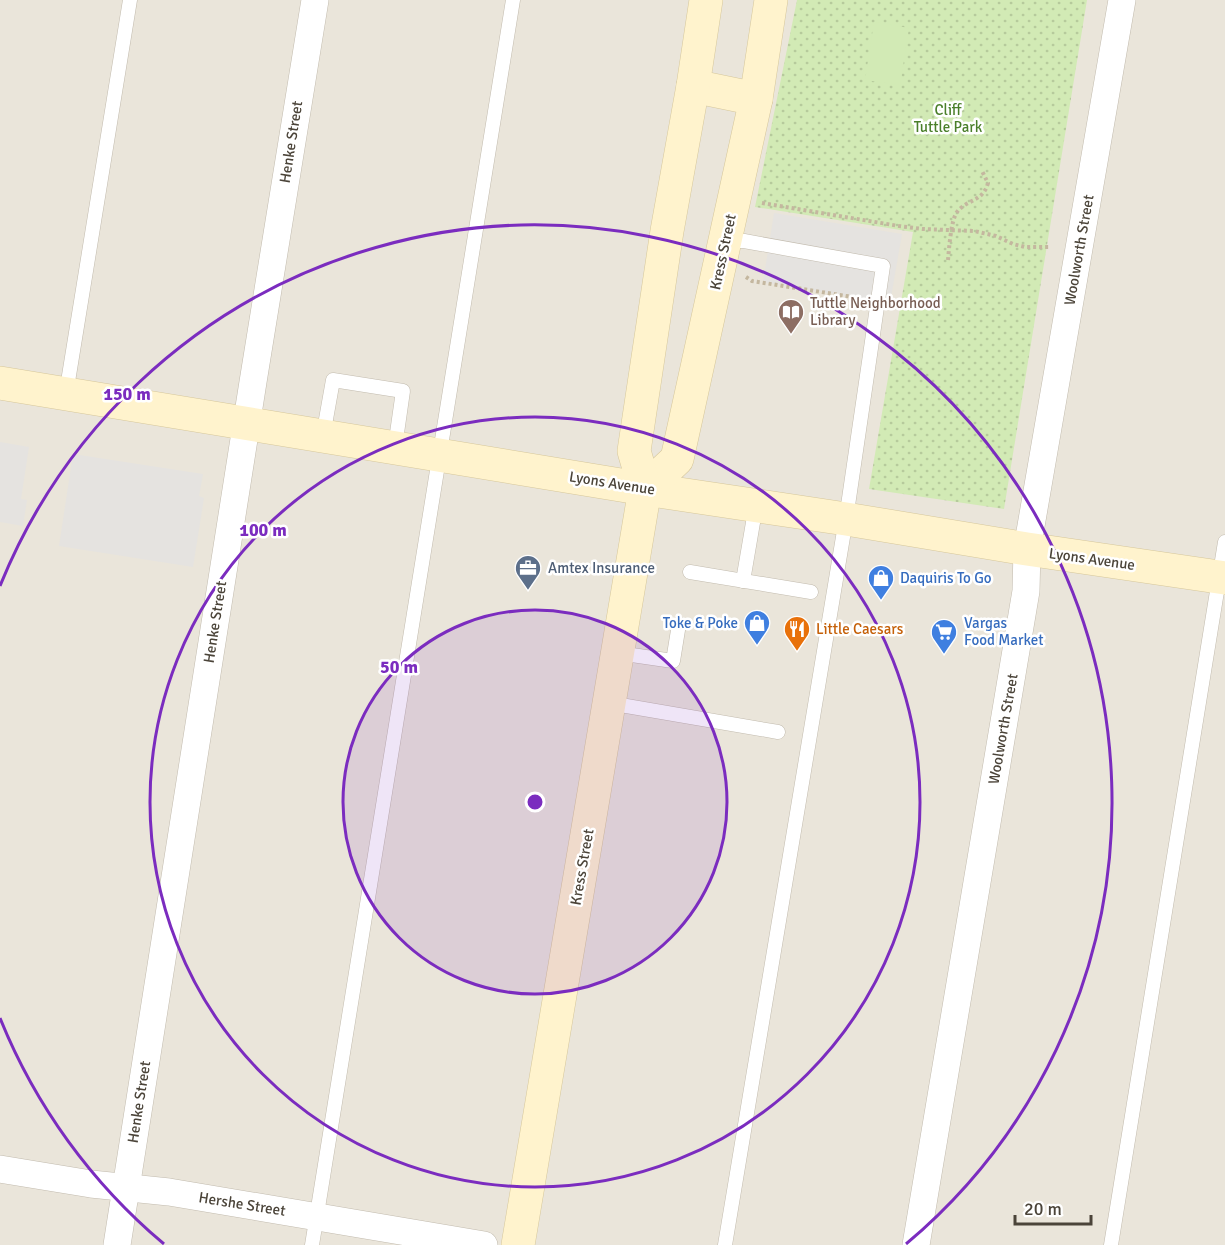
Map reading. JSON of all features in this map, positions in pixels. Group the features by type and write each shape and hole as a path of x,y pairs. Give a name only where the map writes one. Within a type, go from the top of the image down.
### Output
{"street":[{"name":"Henke Street","path":"117,1245 315,0"},
{"name":"Kress Street","path":"518,1245 645,489 634,451 667,231 706,0"},
{"name":"Kress Street","path":"645,489 677,459 756,99 771,0"},
{"name":"Woolworth Street","path":"916,1245 1026,591 1027,549 1122,0"},
{"path":"693,86 756,99"},
{"name":"Lyons Avenue","path":"0,383 645,489 1222,577"},
{"name":"Hershe Street","path":"0,1168 91,1184 169,1192 484,1245"}],"lane":[{"path":"66,394 130,0"},
{"path":"312,1245 513,0"},
{"path":"725,1245 846,519 884,266 744,241 726,241"},
{"path":"323,436 333,380 380,387 403,391 395,447"},
{"path":"744,581 756,505"},
{"path":"1111,1245 1222,577 1225,542"},
{"path":"690,572 811,592"},
{"path":"618,653 673,661 679,624"},
{"path":"609,703 778,732"}],"path":[{"path":"948,260 954,217 959,210 986,191 988,183 982,171"},
{"path":"752,201 899,226 974,231 996,236 1025,247 1050,247"},
{"path":"736,276 747,277 752,281 878,301"}],"shaded area":[{"path":"0,0 1225,0 1225,1245 0,1245"},
{"path":"774,213 902,234 890,303 763,282"},
{"path":"0,442 29,447 21,499 27,500 23,526 0,522"},
{"path":"73,454 203,474 199,496 204,498 193,567 59,546"}],"green space":[{"name":"Cliff Tuttle Park","path":"797,0 1087,0 1004,509 869,489 913,232 755,207"},
{"path":"874,22 909,28 900,85 865,80"}],"place":[{"name":"Tuttle Neighborhood Library","path":"791,335"},
{"name":"Amtex Insurance","path":"528,591"},
{"name":"Daquiris To Go","path":"881,601"},
{"name":"Toke & Poke","path":"757,646"},
{"name":"Little Caesars","path":"797,652"},
{"name":"Vargas Food Market","path":"944,655"}]}
